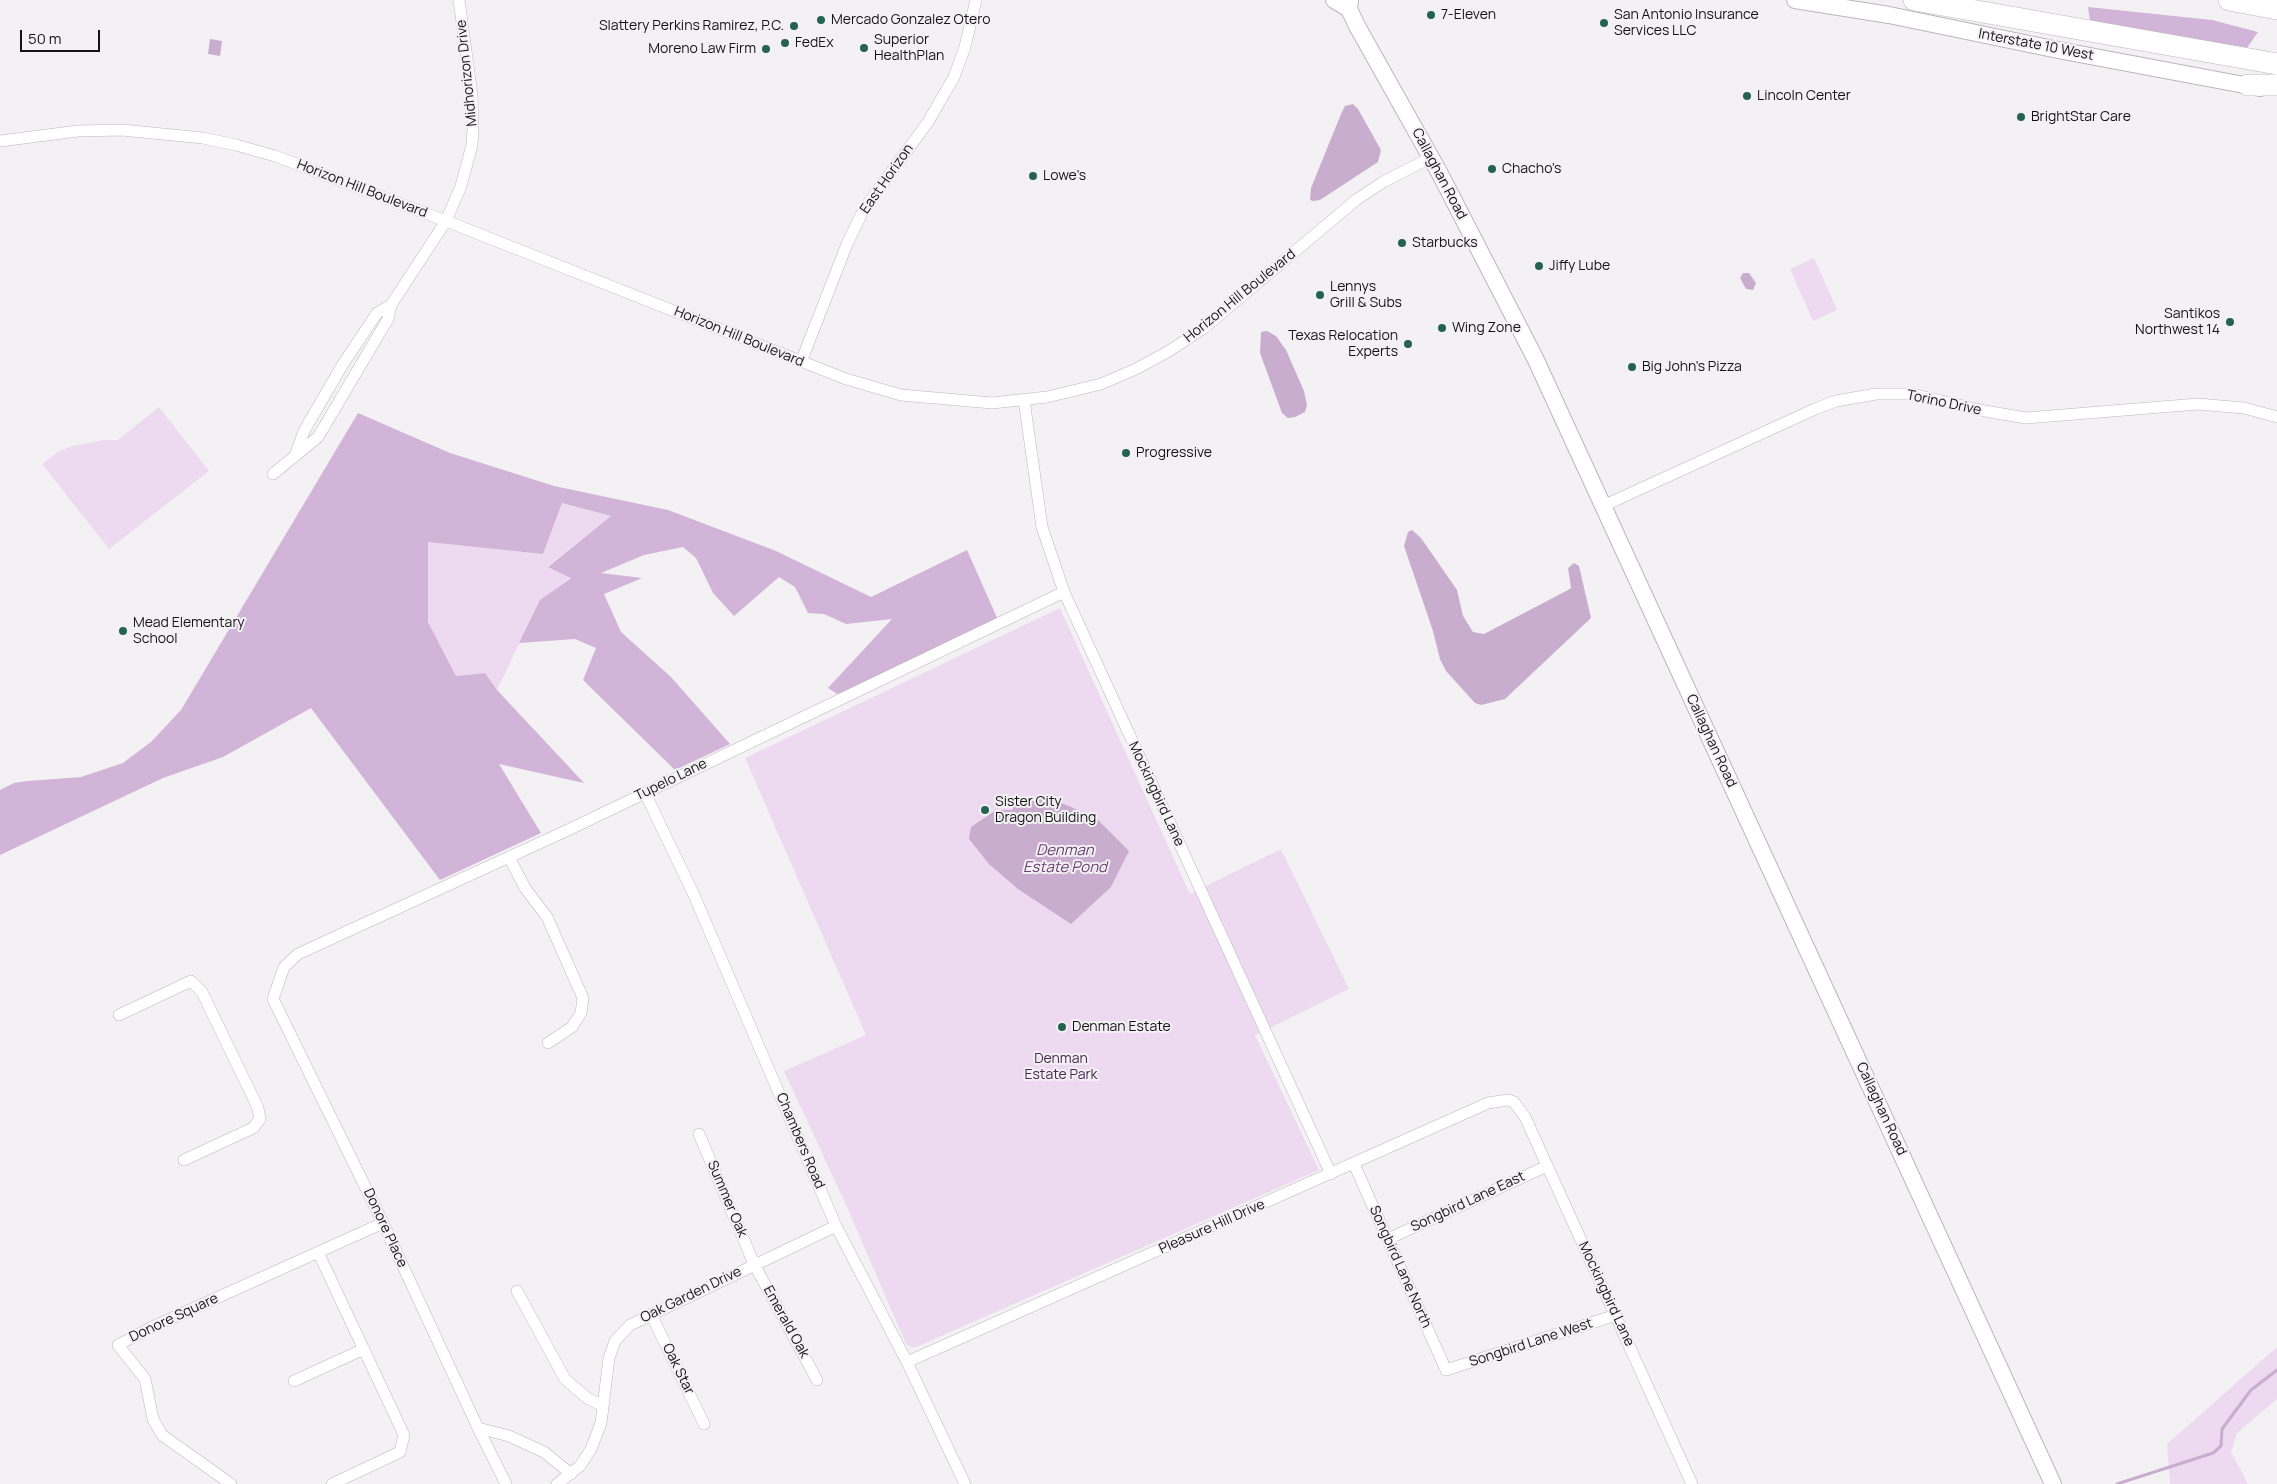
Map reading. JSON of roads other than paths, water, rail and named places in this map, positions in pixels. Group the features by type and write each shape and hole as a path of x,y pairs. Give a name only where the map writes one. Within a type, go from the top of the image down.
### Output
{"highway":[{"path":"1914,0 2277,64"},
{"path":"2229,0 2277,9"},
{"path":"2248,85 2277,86"}],"main road":[{"name":"Callaghan Road","path":"1334,0 1350,4 1535,358 2053,1484"},
{"name":"Interstate 10 West","path":"1795,0 1889,15 2058,50 2277,91"}],"street":[{"name":"Midhorizon Drive","path":"273,474 318,438 388,319 391,305 446,221 461,186 472,145 473,128 472,95 460,0"},
{"name":"East Horizon","path":"801,362 847,244 864,209 928,122 954,77 966,47 976,0"},
{"name":"Horizon Hill Boulevard","path":"0,141 78,130 152,131 210,139 275,156 871,388 901,395 971,402 1047,397 1101,384 1136,369 1169,351 1204,328 1356,200 1390,178 1430,158"},
{"name":"Midhorizon Drive","path":"294,458 304,430 342,364 377,313 391,305"},
{"name":"Torino Drive","path":"1603,506 1808,411 1836,402 1876,394 1912,394 1985,411 2026,418 2198,404 2244,408 2277,416"},
{"path":"323,399 336,407"},
{"name":"Mockingbird Lane","path":"1024,400 1042,527 1064,592 1331,1174"},
{"name":"Tupelo Lane","path":"282,972 291,959 298,954 645,793 1064,592"},
{"name":"Chambers Road","path":"645,793 694,895 836,1226 907,1362 965,1484"},
{"path":"509,857 525,888 547,917 583,998 581,1013 572,1027 548,1043"},
{"name":"Donore Place","path":"282,972 273,999 383,1223 506,1484"},
{"path":"119,1015 191,981 202,992 258,1108 260,1119 252,1128 184,1160"},
{"name":"Pleasure Hill Drive","path":"907,1362 1488,1103 1508,1100 1516,1105"},
{"name":"Mockingbird Lane","path":"1516,1105 1525,1117 1692,1484"},
{"name":"Summer Oak","path":"699,1134 754,1264"},
{"name":"Songbird Lane North","path":"1354,1164 1446,1370"},
{"name":"Songbird Lane East","path":"1388,1239 1547,1166"},
{"name":"Donore Square","path":"231,1484 162,1435 153,1420 145,1379 118,1345 152,1327 383,1223"},
{"name":"Oak Garden Drive","path":"557,1484 571,1474 591,1448 601,1423 607,1367 615,1341 630,1325 836,1226"},
{"path":"318,1252 401,1428 404,1442 400,1452 332,1484"},
{"name":"Emerald Oak","path":"754,1264 817,1380"},
{"path":"517,1291 564,1379 587,1398 603,1406"},
{"name":"Oak Star","path":"651,1314 704,1424"},
{"name":"Songbird Lane West","path":"1446,1370 1616,1316"},
{"path":"294,1381 364,1349"},
{"path":"478,1428 509,1436 544,1452 571,1474"}],"water":[{"path":"210,39 222,41 220,56 208,54"},
{"path":"1353,104 1358,109 1381,150 1378,162 1320,200 1310,200 1311,188 1341,114 1345,106"},
{"path":"1743,273 1749,273 1756,283 1753,290 1746,289 1740,278"},
{"path":"1267,331 1276,336 1286,350 1304,391 1307,405 1305,412 1295,417 1288,418 1282,413 1260,353 1261,332"},
{"path":"1412,530 1421,538 1457,590 1463,616 1473,632 1484,634 1571,588 1568,568 1574,563 1579,566 1591,618 1505,699 1481,705 1475,703 1446,671 1440,659 1433,631 1404,546 1408,532"},
{"name":"Denman Estate Pond","path":"1031,799 1064,804 1096,818 1129,851 1111,887 1071,924 1018,889 989,864 969,839 971,827 996,810 1012,810 1018,801"}],"waterway":[{"path":"2117,1484 2213,1453 2221,1446 2222,1429 2251,1390 2277,1370"}],"place":[{"name":"7-Eleven","path":"1431,15"},
{"name":"Mercado Gonzalez Otero","path":"821,20"},
{"name":"San Antonio Insurance Services LLC","path":"1604,23"},
{"name":"Slattery Perkins Ramirez, P.C.","path":"794,26"},
{"name":"FedEx","path":"785,43"},
{"name":"Superior HealthPlan","path":"864,48"},
{"name":"Moreno Law Firm","path":"766,49"},
{"name":"Lincoln Center","path":"1747,96"},
{"name":"BrightStar Care","path":"2021,117"},
{"name":"Chacho's","path":"1492,169"},
{"name":"Lowe's","path":"1033,176"},
{"name":"Starbucks","path":"1402,243"},
{"name":"Jiffy Lube","path":"1539,266"},
{"name":"Lennys Grill & Subs","path":"1320,295"},
{"name":"Santikos Northwest 14","path":"2230,322"},
{"name":"Wing Zone","path":"1442,328"},
{"name":"Texas Relocation Experts","path":"1408,344"},
{"name":"Big John's Pizza","path":"1632,367"},
{"name":"Progressive","path":"1126,453"},
{"name":"Mead Elementary School","path":"123,631"},
{"name":"Sister City Dragon Building","path":"985,810"},
{"name":"Denman Estate","path":"1062,1027"}],"park label":[{"name":"Denman Estate Park","path":"1061,1068"}]}
